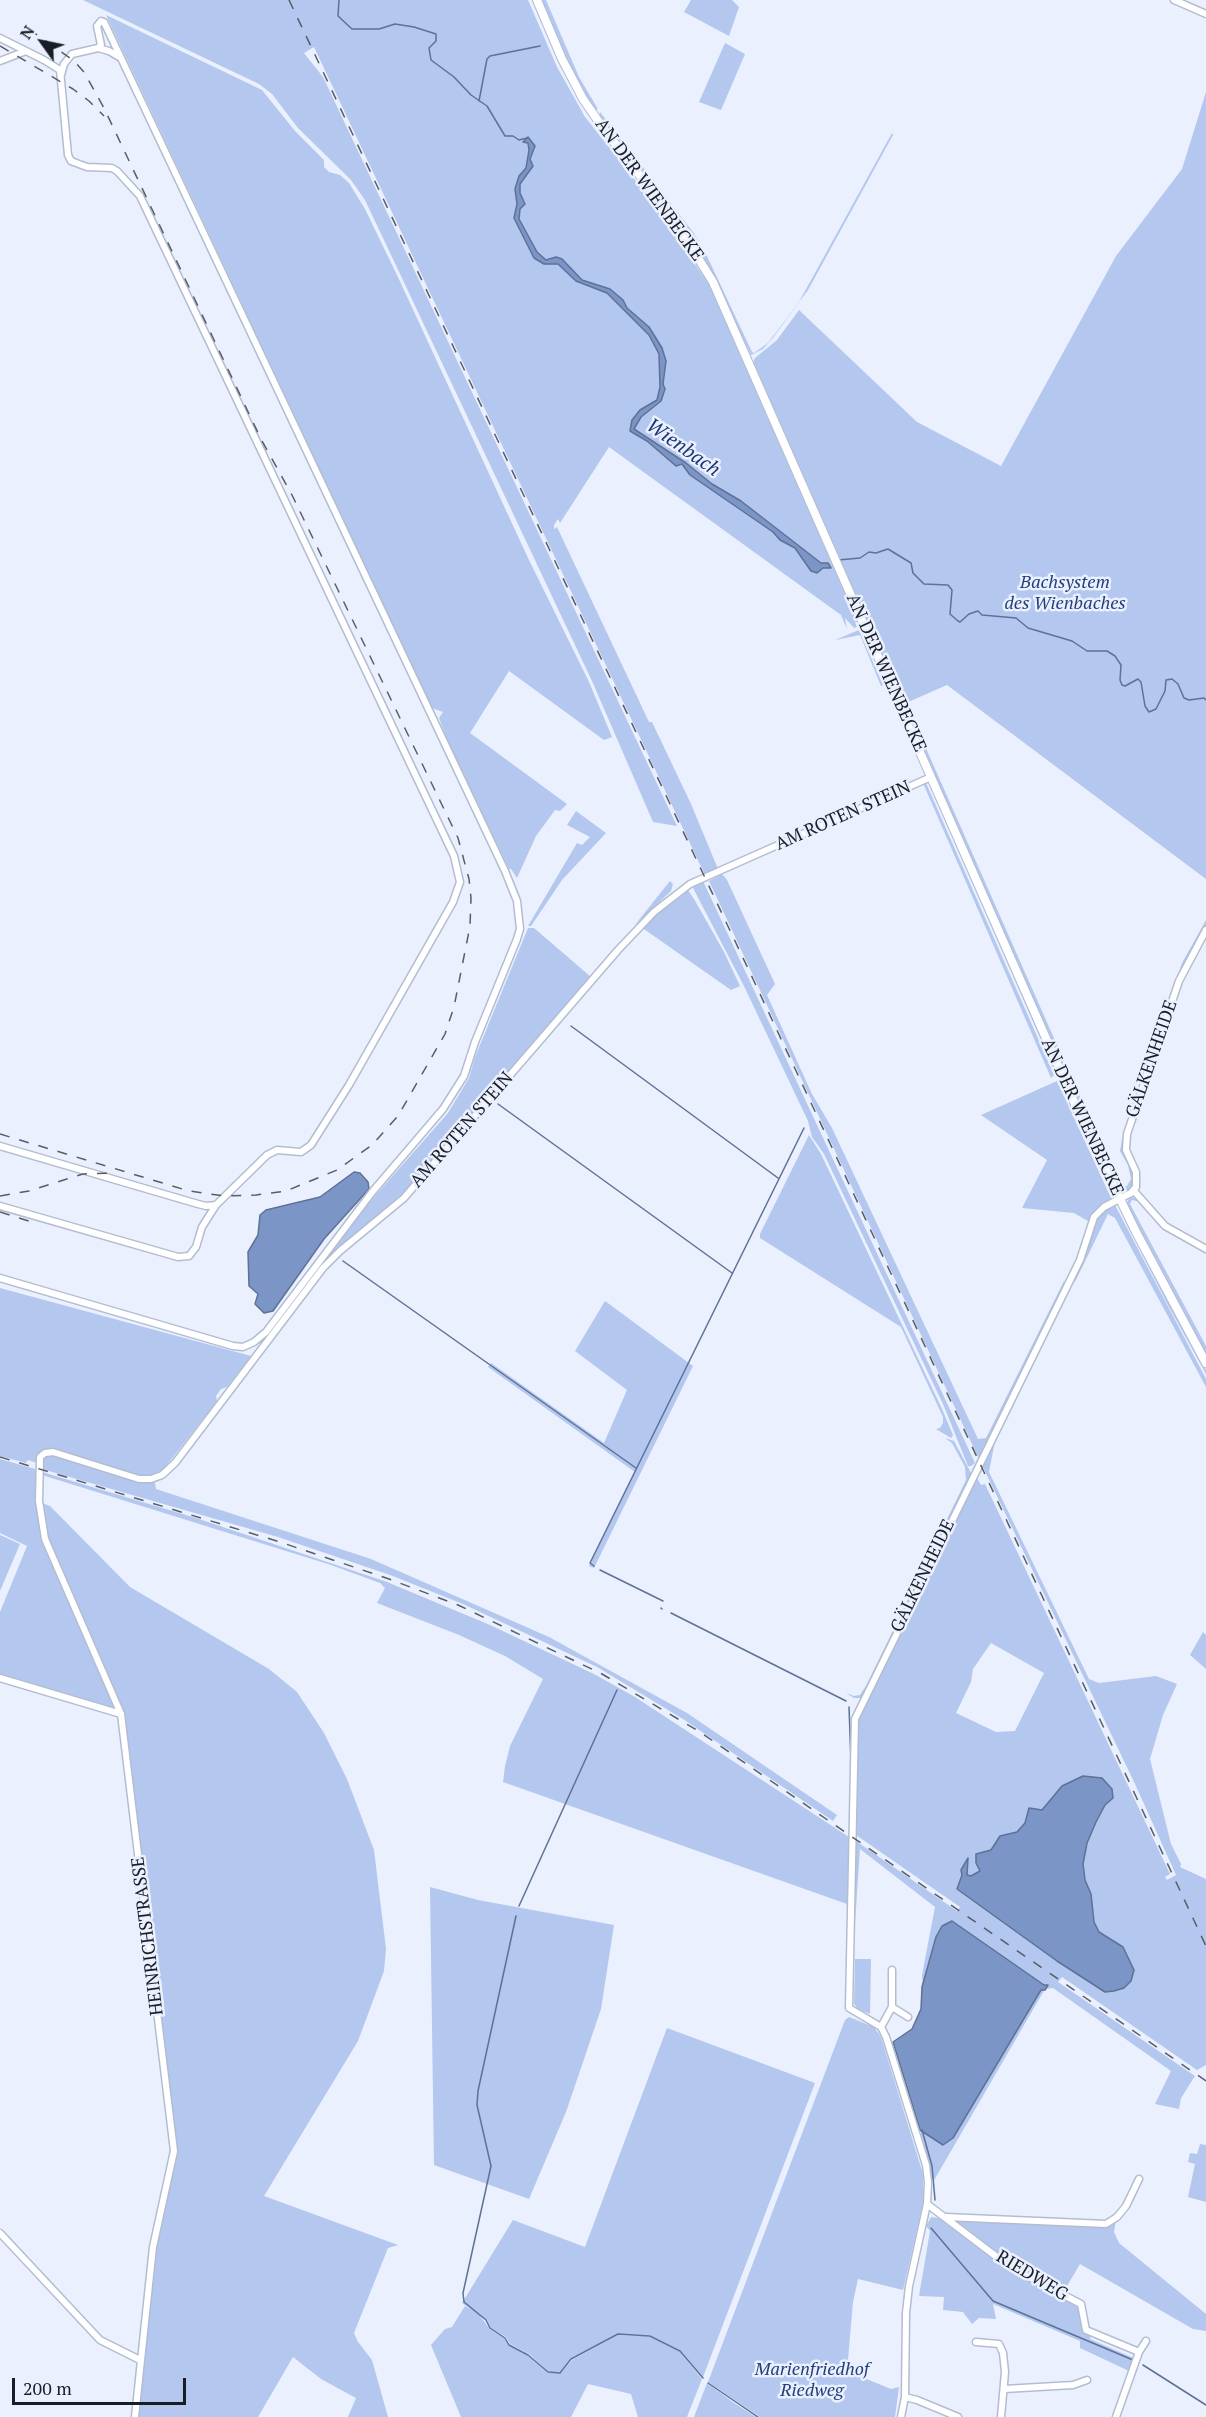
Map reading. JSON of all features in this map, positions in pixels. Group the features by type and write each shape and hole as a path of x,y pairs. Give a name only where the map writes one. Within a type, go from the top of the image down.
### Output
{"street":[{"name":"AN DER WIENBECKE","path":"537,0 571,76 589,107 675,221 708,273 1070,1094 1119,1199 1206,1363"},
{"path":"1174,0 1206,14"},
{"path":"0,1278 233,1346 243,1347 254,1342 266,1332 373,1191 443,1109 464,1076 474,1042 518,939 520,929 517,901 505,871 104,22 101,21 97,26 101,45 98,48"},
{"path":"0,38 60,70 68,155 71,161 81,166 112,168 140,196 454,856 460,882 453,902 349,1085 311,1145 301,1152 277,1150 267,1155 216,1205 196,1247 184,1258 0,1206"},
{"path":"61,75 66,60 72,54 98,48 109,51 121,59"},
{"path":"0,61 26,51"},
{"name":"AM ROTEN STEIN","path":"38,1469 42,1455 53,1452 139,1479 156,1478 166,1473 323,1268 404,1198 618,950 662,904 681,889 697,881 932,777"},
{"name":"GÄLKENHEIDE","path":"881,2027 849,2007 855,1719 1080,1260 1094,1217 1104,1207 1134,1191 1137,1176 1126,1150 1127,1134 1176,988 1206,930"},
{"path":"0,1146 198,1204 216,1205"},
{"path":"1134,1191 1165,1226 1206,1249"},
{"path":"198,1204 206,1222"},
{"name":"HEINRICHSTRASSE","path":"38,1469 39,1501 45,1539 121,1714 174,2151 153,2247 135,2417"},
{"path":"0,1678 121,1714"},
{"path":"892,1970 892,2007 881,2027 926,2164 928,2182 927,2204 909,2286 901,2417"},
{"path":"892,2007 908,2017"},
{"name":"RIEDWEG","path":"946,2217 1106,2224 1117,2217 1126,2206 1139,2179"},
{"name":"RIEDWEG","path":"927,2204 1010,2267 1081,2304 1086,2330 1139,2352"},
{"name":"RIEDWEG","path":"925,2214 937,2213"},
{"path":"0,2233 93,2334 112,2348 140,2360"},
{"path":"1116,2417 1139,2352 1146,2341"},
{"path":"976,2343 999,2344 1003,2353 1005,2372 1001,2417"},
{"path":"1004,2389 1073,2385 1088,2380"},
{"path":"904,2397 918,2400 958,2417"}],"green space":[{"name":"Bachsystem des Wienbaches","path":"83,0 528,0 557,67 585,117 662,214 706,281 670,222 588,115 560,66 532,0 534,0 562,66 686,241 715,292 745,366 750,370 755,358 777,340 799,310 917,422 1001,466 1116,256 1182,169 1206,92 1206,879 947,685 906,703 1080,1097 1123,1187 1127,1186 1131,1179 1128,1165 1120,1151 1122,1139 1182,963 1206,920 1206,927 1195,945 1126,1131 1123,1147 1136,1180 1133,1188 1124,1193 1119,1191 1076,1099 865,619 859,625 855,622 857,627 854,628 845,618 847,629 841,615 609,447 560,523 558,519 554,525 554,529 557,527 649,722 652,722 691,804 718,869 705,875 314,47 304,53 323,77 677,826 653,822 592,681 365,200 351,180 298,128 272,94 259,84"},
{"path":"540,0 546,0 579,77 598,109 594,110 576,79"},
{"path":"691,0 732,0 739,7 729,36 684,12"},
{"path":"106,15 262,90 295,131 324,160 324,167 329,172 340,175 349,183 365,209 397,275 528,558 589,682 612,737 604,740 509,671 470,733 567,804 560,811 555,810 536,836 517,878 509,869 447,740 439,718 443,712 432,708"},
{"path":"725,43 745,54 721,110 699,102"},
{"path":"600,112 693,232 754,353 768,343 799,302 892,133 893,135 808,290 772,339 763,349 751,355 700,252 667,204 599,117"},
{"path":"859,630 883,685 881,686 860,635 835,640"},
{"path":"923,783 926,783 1054,1075 1051,1078"},
{"path":"929,784 931,786 1056,1072 1055,1072"},
{"path":"576,811 606,833 562,880 531,926 528,926 577,843 582,845 590,837 567,825"},
{"path":"722,874 727,880 775,984 767,995 812,1094 832,1128 978,1439 986,1438 1064,1281 1065,1283 979,1459 709,881"},
{"path":"670,881 673,884 671,891 634,926"},
{"path":"703,881 975,1463 971,1466 968,1466 943,1404 824,1154 812,1137 808,1121 743,984 692,886"},
{"path":"685,890 688,890 694,899 740,986 731,990 641,927"},
{"path":"528,928 534,928 591,977 399,1200 325,1263 323,1260 375,1196 448,1113 469,1078 475,1057"},
{"path":"1060,1078 1113,1191 1112,1195 1058,1079"},
{"path":"1057,1081 1111,1198 1102,1203 1088,1221 1074,1213 1022,1208 1047,1160 981,1115"},
{"path":"809,1135 821,1154 942,1409 953,1435 951,1438 936,1429 940,1428 943,1423 943,1417 901,1327 760,1238"},
{"path":"1130,1197 1140,1199 1181,1238 1141,1202 1132,1200 1130,1204 1206,1346 1206,1357 1126,1204"},
{"path":"1115,1205 1206,1379 1206,1387 1115,1218 1108,1214 1075,1282 1073,1279 1095,1219 1103,1211"},
{"path":"1117,1205 1206,1370 1206,1374 1169,1307"},
{"path":"1071,1282 1072,1285 995,1441 989,1472 1089,1679 1099,1683 1156,1676 1177,1684 1163,1715 1150,1759 1171,1844 1181,1864 1180,1867 1206,1879 1206,2065 1197,2070 1062,1977 1058,1982 1195,2076 1181,2098 1179,2109 1155,2104 1171,2071 1053,1988 1045,1989 933,2182 920,2130 942,2145 953,2138 1041,1991 913,2032 924,2001 922,1975 935,1907 860,1849 855,1923 856,1841 957,1911 960,1907 856,1835 857,1719 975,1479 977,1478 981,1485 985,1484 1170,1874 1165,1877 1167,1880 1176,1875 1135,1784 982,1465","holes":["991,1643 1044,1673 1015,1731 996,1732 956,1713 971,1682 973,1669"]},
{"path":"0,1288 251,1356 227,1387 221,1389 216,1396 217,1401 159,1475 150,1479 155,1483 156,1489 371,1559 549,1637 687,1713 837,1815 833,1821 683,1719 597,1667 463,1604 390,1575 278,1537 42,1469 43,1465 28,1460 26,1463 0,1456"},
{"path":"605,1301 693,1366 594,1568 589,1566 635,1472 488,1367 491,1363 604,1443 627,1390 575,1351"},
{"path":"945,1438 954,1441 971,1473 864,1694 861,1698 854,1698 846,1693 854,1696 860,1695 867,1684 966,1480 965,1467 952,1443"},
{"path":"0,1459 35,1469 37,1501 50,1506 130,1587 269,1669 297,1692 324,1733 347,1779 374,1850 386,1949 384,1971 358,2041 264,2196 398,2245 388,2248 354,2333 372,2360 388,2417 348,2417 356,2398 321,2379 293,2357 258,2417 138,2417 156,2248 176,2149 124,1711 0,1674 0,1612 27,1546 0,1533"},
{"path":"42,1472 196,1518 387,1582 490,1625 594,1674 635,1697 849,1837 847,1904 503,1782 510,1746 543,1679 505,1656 459,1635 377,1603 385,1588 380,1583 331,1565 42,1475"},
{"path":"0,1535 20,1544 0,1591"},
{"path":"1203,1632 1206,1635 1206,1669 1190,1655"},
{"path":"430,1887 478,1900 614,1925 601,2009 566,2112 529,2199 434,2165"},
{"path":"855,1959 871,1959 870,2014 858,2009 854,2004"},
{"name":"Marienfriedhof Riedweg","path":"849,2017 874,2027 881,2037 923,2174 923,2203 903,2290 858,2279 853,2302 847,2371 891,2389 899,2387 895,2417 760,2417 708,2382 845,2020"},
{"path":"667,2028 815,2083 703,2377 680,2350 650,2335 618,2334 571,2358 560,2372 549,2372 529,2354 510,2344 506,2337 491,2328 487,2320 480,2316 490,2329 504,2338 509,2345 527,2355 548,2373 561,2373 572,2360 618,2335 649,2336 679,2351 702,2379 687,2417 638,2417 631,2394 588,2384 571,2417 461,2417 431,2345 445,2329 452,2327 465,2306 471,2309 462,2303 513,2220 585,2247"},
{"path":"1200,2144 1206,2145 1206,2202 1188,2197 1195,2164 1188,2162 1190,2153 1197,2154"},
{"path":"931,2217 945,2219 1009,2268 1065,2298 1086,2314 1090,2339 1138,2360 1132,2362 1129,2371 1080,2348 1080,2341 993,2304 996,2319 979,2318 972,2324 963,2312 943,2310 944,2297 919,2296 930,2231 926,2226"},
{"path":"952,2219 1106,2226 1116,2220 1114,2232 1119,2243 1206,2314 1206,2331 1193,2329 1080,2264 1063,2293 1012,2265"},
{"path":"707,2383 734,2403 756,2417 694,2417"}],"shaded area":[{"path":"528,137 535,146 530,159 533,166 520,184 520,193 525,204 520,209 519,219 537,252 546,260 556,257 562,259 582,280 610,289 649,327 662,348 666,361 663,384 665,389 661,401 641,417 634,429 686,463 712,484 741,501 821,563 828,563 831,568 823,568 817,573 811,571 795,548 780,540 773,532 690,475 682,464 676,466 647,441 630,431 632,420 640,410 657,400 660,387 659,354 649,335 607,293 576,281 558,264 544,264 534,258 514,218 517,204 515,189 519,176 526,168 529,150 528,143 523,142"},
{"path":"354,1172 360,1173 368,1182 369,1189 324,1239 273,1311 264,1313 255,1304 258,1294 249,1286 248,1252 258,1235 260,1215 266,1210 320,1197"},
{"path":"1083,1776 1102,1778 1112,1789 1113,1798 1105,1805 1096,1822 1087,1843 1083,1864 1085,1880 1091,1894 1094,1922 1099,1932 1123,1947 1134,1970 1131,1981 1124,1988 1114,1991 1105,1992 1057,1961 957,1889 962,1875 961,1870 968,1858 967,1875 971,1876 980,1871 976,1863 976,1854 991,1850 1000,1836 1017,1832 1025,1823 1029,1808 1042,1810 1062,1786"},
{"path":"952,1921 1044,1985 1048,1985 1045,1990 1041,1990 953,2138 943,2145 920,2130 893,2042 912,2029 921,2009 922,1987 936,1937 942,1926"}],"waterway":[{"name":"Wienbach","path":"339,0 338,16 352,29 379,29 395,24 436,34 436,41 429,48 431,60 487,106 505,136 513,136 519,140 527,138"},
{"path":"479,101 487,59 490,56 540,46"},
{"name":"Wienbach","path":"838,560 860,558 869,552 876,553 888,549 911,563 913,573 924,584 948,585 952,590 950,614 960,622 969,614 978,611 982,615 1016,618 1028,628 1072,641 1087,651 1107,651 1115,656 1121,665 1122,685 1125,686 1138,679 1141,682 1145,706 1149,712 1156,709 1165,691 1166,680 1172,679 1178,684 1184,698 1189,700 1204,698 1206,700"},
{"path":"571,1026 778,1178"},
{"path":"498,1104 732,1273"},
{"path":"594,1566 590,1563 804,1128"},
{"path":"343,1261 636,1468"},
{"path":"600,1570 663,1601"},
{"path":"671,1613 846,1701"},
{"path":"519,1906 617,1690"},
{"path":"849,1707 851,1762"},
{"path":"516,1916 478,2091 477,2105 491,2166 463,2293 464,2302 486,2320 490,2328 505,2338 509,2345 528,2355 548,2372 560,2373 571,2359 618,2334 650,2336 680,2351 703,2378"},
{"path":"922,2130 932,2166 935,2200"},
{"path":"931,2228 993,2301 1133,2360"},
{"path":"1143,2365 1206,2405"},
{"path":"708,2383 758,2417"}],"railway":[{"path":"289,0 753,979 1206,1946"},
{"path":"0,1134 189,1191 224,1196 286,1191 337,1170 372,1145 398,1116 445,1034 454,1007 470,926 471,898 469,879 458,838 292,495 261,439 104,108 84,72 74,61 29,29"},
{"path":"0,46 73,89 104,116"},
{"path":"0,1196 29,1191 83,1174 114,1173"},
{"path":"0,1212 35,1223"},
{"path":"0,1457 280,1542 389,1579 458,1605 602,1674 700,1732 1206,2081"}]}
